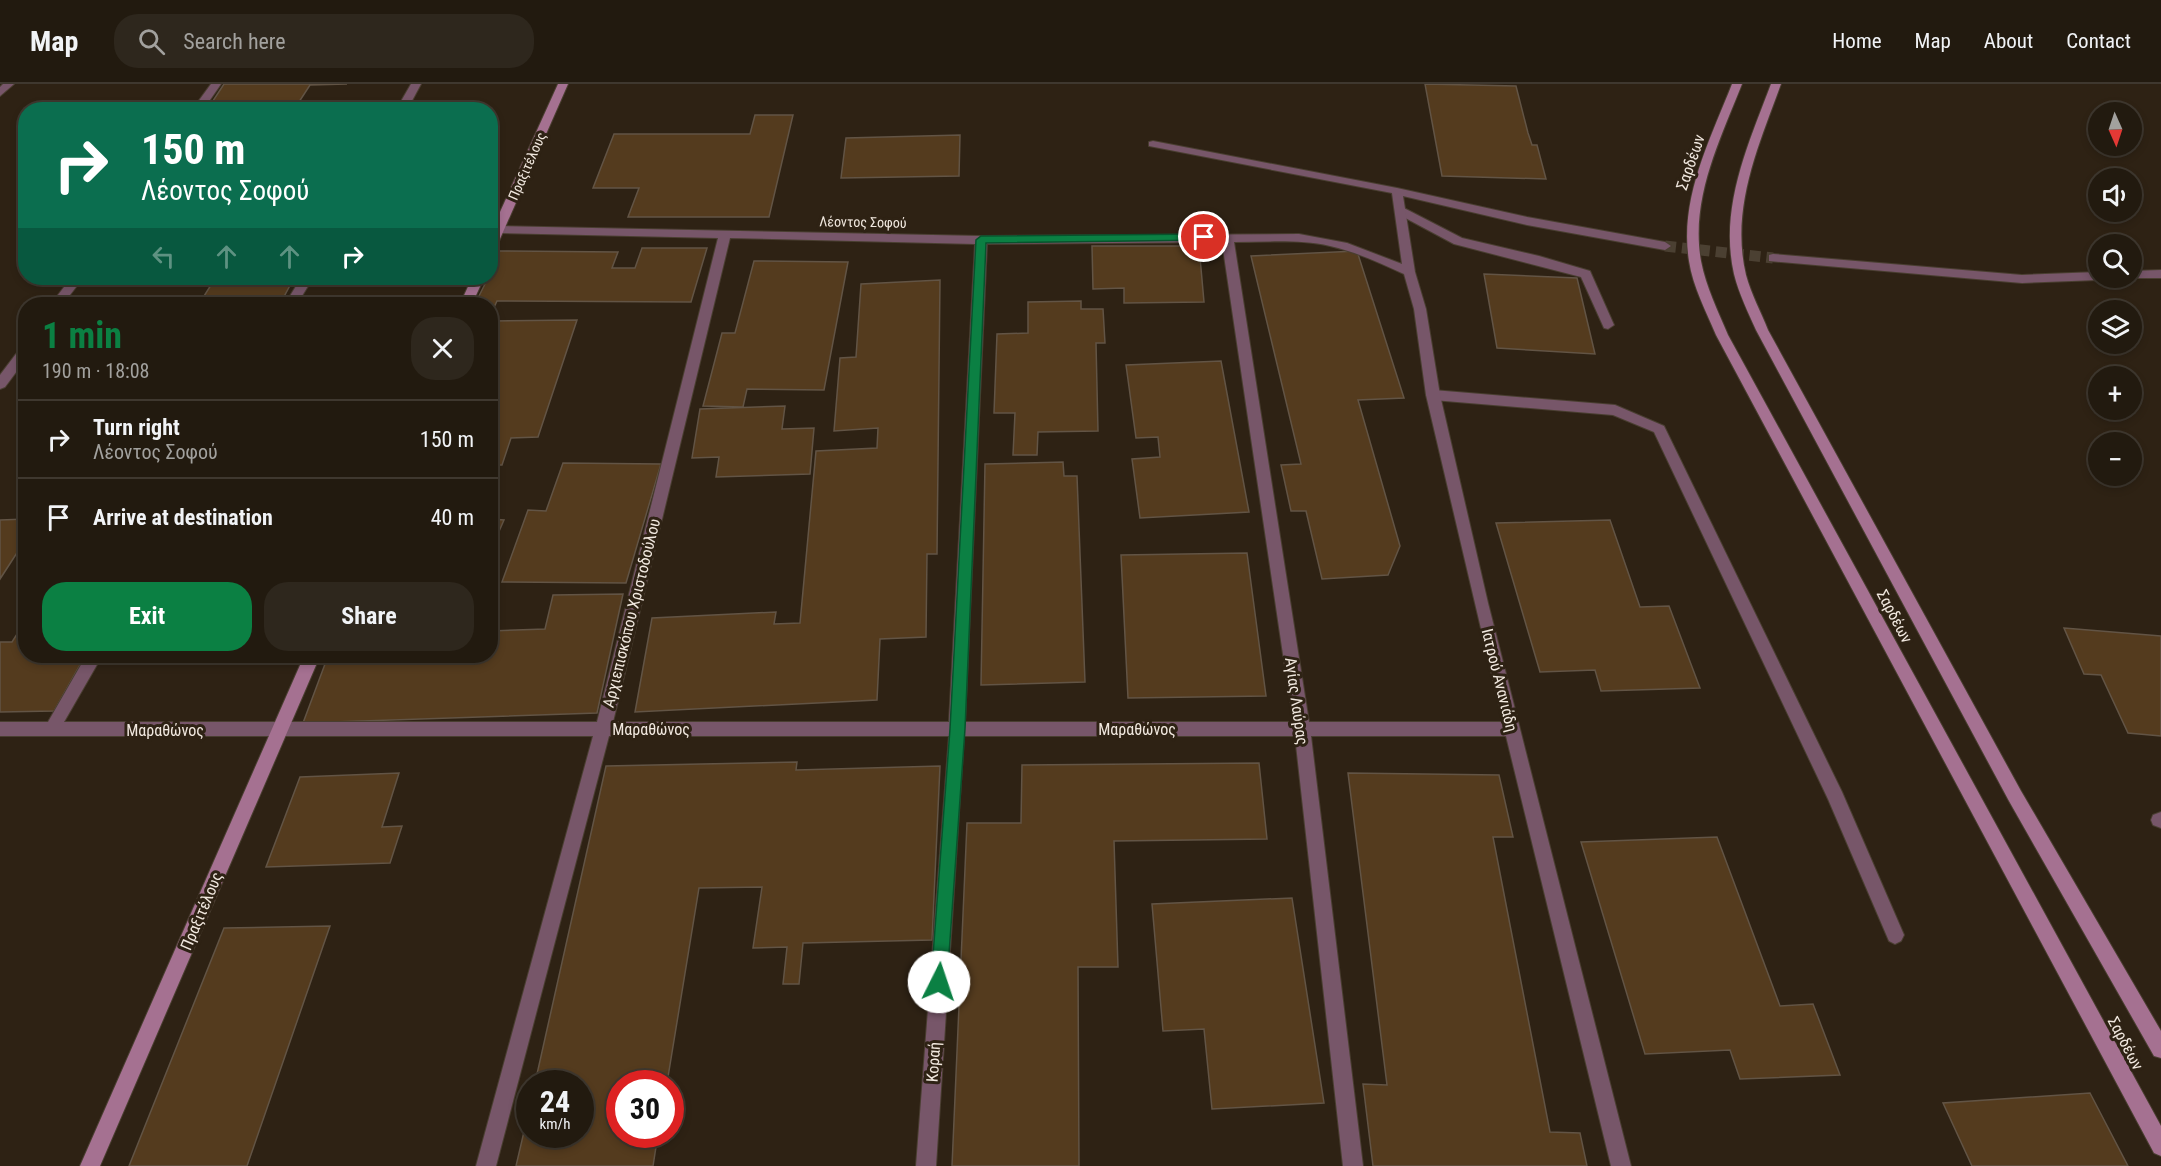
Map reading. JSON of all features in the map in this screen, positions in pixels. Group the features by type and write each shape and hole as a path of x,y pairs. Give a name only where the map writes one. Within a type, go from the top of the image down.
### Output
{"main road":[{"name":"Πραξιτέλους","path":"499,229 563,84"},
{"name":"Σαρδέων","path":"1737,84 1700,184 1692,221 1695,262 1710,309 2161,1146"},
{"name":"Σαρδέων","path":"1776,84 1738,190 1734,218 1741,276 1758,321 1773,353 2015,796 2161,1049"},
{"name":"Πραξιτέλους","path":"90,1166 309,663"}],"street":[{"path":"0,93 9,84"},
{"path":"203,102 216,84"},
{"path":"406,102 416,84"},
{"path":"1153,144 1397,191 1527,221 1665,246"},
{"name":"Ιατρού Ανανιάδη","path":"1397,191 1409,272 1420,309 1433,395 1621,1166"},
{"path":"1400,210 1458,241 1587,274 1608,325"},
{"name":"Λέοντος Σοφού","path":"499,229 981,240 1227,237 1321,239 1364,250 1409,272"},
{"name":"Αρχιεπισκόπου Χριστοδούλου","path":"486,1166 603,729 724,233"},
{"name":"Αγίας Λαύρας","path":"1227,237 1302,729 1353,1166"},
{"name":"Κοραή","path":"926,1166 957,729 981,240"},
{"path":"1773,258 2022,279 2088,276"},
{"path":"2142,275 2161,274"},
{"path":"62,297 72,285"},
{"path":"0,384 18,360"},
{"path":"1433,395 1615,410 1659,429 1836,797 1895,935"},
{"path":"52,729 90,663"},
{"name":"Μαραθώνος","path":"0,729 1513,729"}],"building":[{"path":"224,84 347,84 310,85 299,102 212,102"},
{"path":"1425,84 1516,86 1528,133 1532,145 1537,145 1546,179 1442,176"},
{"path":"755,115 793,115 769,217 628,217 639,188 593,188 614,134 750,134"},
{"path":"960,135 959,176 841,178 846,138"},
{"path":"1092,246 1199,246 1204,302 1124,303 1124,288 1093,289"},
{"path":"642,248 707,248 691,302 498,301 498,297 478,297 484,285 498,285 499,251 618,252 612,268 635,268"},
{"path":"1357,251 1404,398 1358,400 1400,546 1388,575 1322,579 1306,511 1291,511 1281,465 1301,464 1251,256"},
{"path":"754,261 848,262 824,390 747,389 743,407 703,406 722,333 735,333"},
{"path":"1484,274 1577,278 1595,354 1497,348"},
{"path":"940,280 937,554 927,554 926,637 880,639 877,700 635,712 652,618 776,612 774,624 800,623 816,451 877,448 878,428 834,431 840,358 856,357 861,284"},
{"path":"211,285 290,285 284,297 203,297"},
{"path":"1081,301 1081,309 1103,309 1105,343 1096,343 1098,431 1038,432 1037,455 1013,455 1015,413 994,413 997,334 1028,333 1028,302"},
{"path":"577,320 538,437 511,438 502,465 498,465 498,321"},
{"path":"1221,361 1249,512 1140,518 1132,459 1160,457 1158,437 1136,438 1126,365"},
{"path":"785,406 782,429 814,428 810,474 716,477 719,457 692,458 700,409"},
{"path":"1063,462 1064,476 1077,476 1085,682 981,685 985,464"},
{"path":"563,463 661,464 626,583 502,582 528,510 546,511"},
{"path":"18,519 18,551 0,579 0,520"},
{"path":"498,520 504,520 498,534"},
{"path":"1610,520 1640,607 1669,606 1700,688 1601,691 1595,670 1540,672 1496,523"},
{"path":"1247,553 1266,696 1128,698 1121,555"},
{"path":"623,594 597,713 303,723 325,663 498,663 498,631 545,629 553,595"},
{"path":"2064,628 2161,636 2161,736 2128,733 2101,675 2084,674"},
{"path":"18,633 18,663 81,663 54,711 0,712 0,642 12,642"},
{"path":"797,762 796,770 940,766 932,940 803,943 799,984 783,984 787,947 753,948 762,887 699,888 669,1070 606,1070 606,1148 656,1148 653,1166 516,1166 520,1148 594,1148 594,1070 538,1070 606,766"},
{"path":"1259,763 1267,839 1114,841 1118,967 1078,967 1079,1166 952,1166 967,823 1021,823 1022,765"},
{"path":"399,773 382,827 402,826 390,863 266,867 300,777"},
{"path":"1348,773 1499,775 1513,837 1493,837 1550,1132 1580,1133 1587,1166 1373,1166 1363,1084 1387,1085"},
{"path":"1717,837 1780,1006 1813,1004 1840,1075 1740,1079 1730,1050 1645,1054 1581,842"},
{"path":"1292,898 1324,1103 1212,1109 1204,1029 1163,1031 1152,904"},
{"path":"330,926 247,1166 129,1166 224,928"},
{"path":"2090,1093 2128,1166 1972,1166 1943,1103"}],"tunnel":[{"path":"1665,246 1773,258"}],"route":[{"path":"939,982 957,729 981,240 1204,237"}]}
